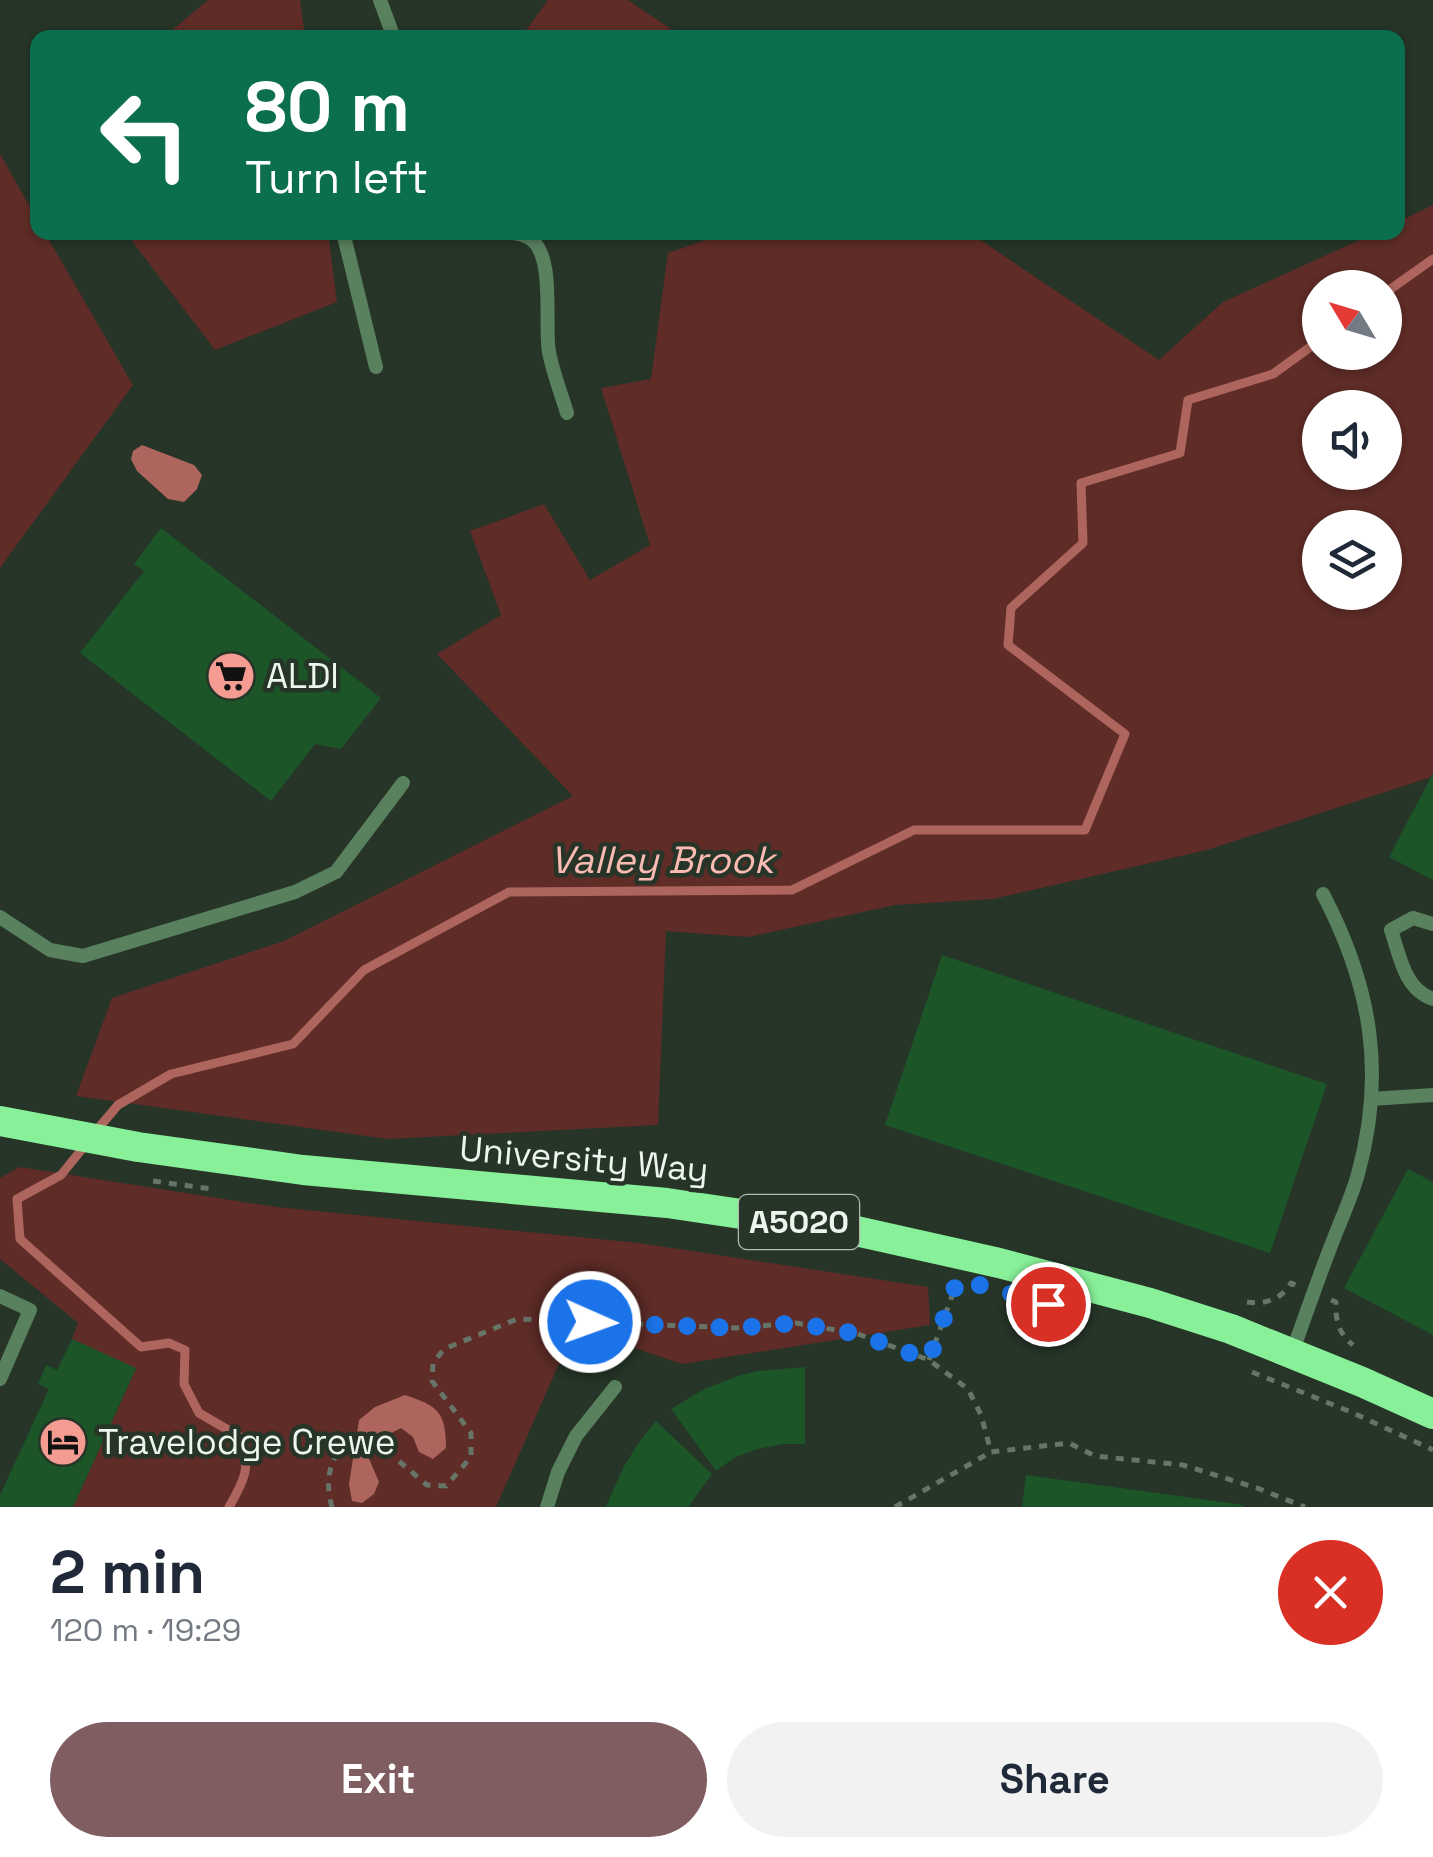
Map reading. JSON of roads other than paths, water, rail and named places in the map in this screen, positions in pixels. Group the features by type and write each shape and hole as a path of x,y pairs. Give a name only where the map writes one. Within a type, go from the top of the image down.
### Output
{"highway":[{"name":"University Way","path":"0,1121 138,1147 303,1170 667,1203 856,1232 981,1258 1150,1303 1231,1329 1433,1414"}],"lane":[{"path":"380,0 391,30"},
{"path":"345,240 376,367"},
{"path":"532,240 547,278 549,354 567,413"},
{"path":"0,918 50,950 82,956 296,892 336,872 403,783"},
{"path":"1292,1353 1358,1178 1371,1099 1372,1052 1358,971 1324,894"},
{"path":"1433,924 1414,918 1391,930 1414,989 1433,999"},
{"path":"1371,1099 1433,1095"},
{"path":"0,1296 30,1310 0,1378"},
{"path":"547,1507 558,1472 576,1436 615,1388"}],"waterway":[{"name":"Valley Brook","path":"1402,281 1433,259"},
{"name":"Valley Brook","path":"96,1131 118,1105 171,1074 293,1044 364,970 509,892 792,890 914,830 1085,830 1125,734 1008,645 1011,608 1083,543 1081,483 1180,453 1188,400 1273,374 1302,353"},
{"name":"Valley Brook","path":"87,1143 61,1175 17,1199 20,1239 141,1347 169,1343 185,1350 184,1384 199,1413 242,1438 244,1474 229,1507"}],"place":[{"name":"ALDI","path":"231,676"},
{"name":"Travelodge Crewe","path":"63,1442"}]}
